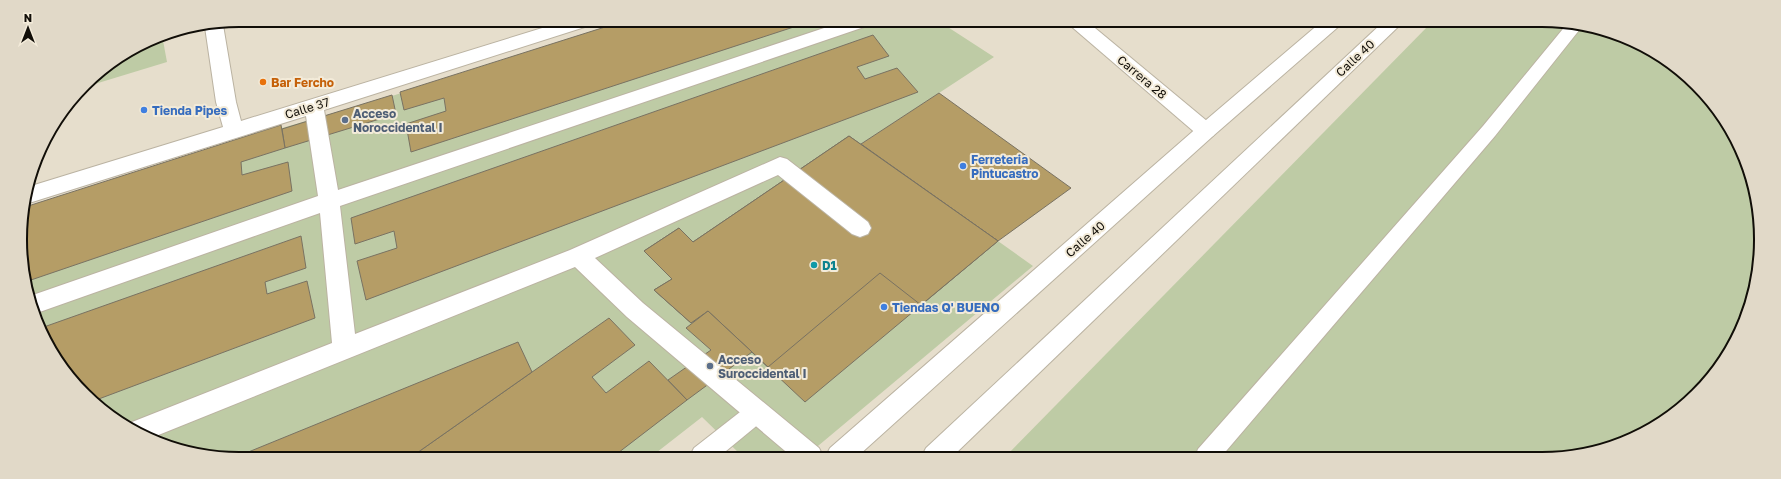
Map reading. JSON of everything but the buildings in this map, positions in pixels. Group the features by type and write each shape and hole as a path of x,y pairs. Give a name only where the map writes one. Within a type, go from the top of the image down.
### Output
{"street":[{"name":"Calle 37","path":"32,194 562,27"},
{"path":"37,303 329,201 846,27"},
{"name":"Carrera 28","path":"1083,27 1206,131"},
{"name":"Calle 40","path":"844,452 1324,27"},
{"name":"Calle 40","path":"939,452 1389,27"},
{"path":"215,29 226,102 234,130"},
{"path":"314,106 329,201 345,348"},
{"path":"144,429 578,256 780,165 860,228"},
{"path":"578,256 635,310 805,452"}],"lane":[{"path":"1209,452 1489,131 1572,29"},
{"path":"707,452 757,412"}],"green space":[{"path":"605,27 948,27 994,57 861,144 1033,266 811,452 738,452 702,417 657,452 226,452 185,445 158,436 133,424 121,416 89,390 71,369 55,346 38,308 31,281 27,253 28,222 281,125 282,128 392,96"},
{"path":"1427,27 1555,27 1596,34 1623,43 1648,55 1660,63 1692,89 1710,110 1726,133 1738,158 1750,198 1754,226 1754,253 1747,294 1738,321 1726,346 1718,358 1692,390 1671,408 1648,424 1623,436 1596,445 1555,452 1010,452"},
{"path":"163,41 167,62 94,84 133,55"}],"place":[{"name":"Bar Fercho","path":"263,82"},
{"name":"Tienda Pipes","path":"144,110"},
{"name":"Acceso Noroccidental I","path":"345,120"},
{"name":"Ferreteria Pintucastro","path":"963,166"},
{"name":"D1","path":"814,265"},
{"name":"Tiendas Q' BUENO","path":"884,307"},
{"name":"Acceso Suroccidental I","path":"710,366"}]}
